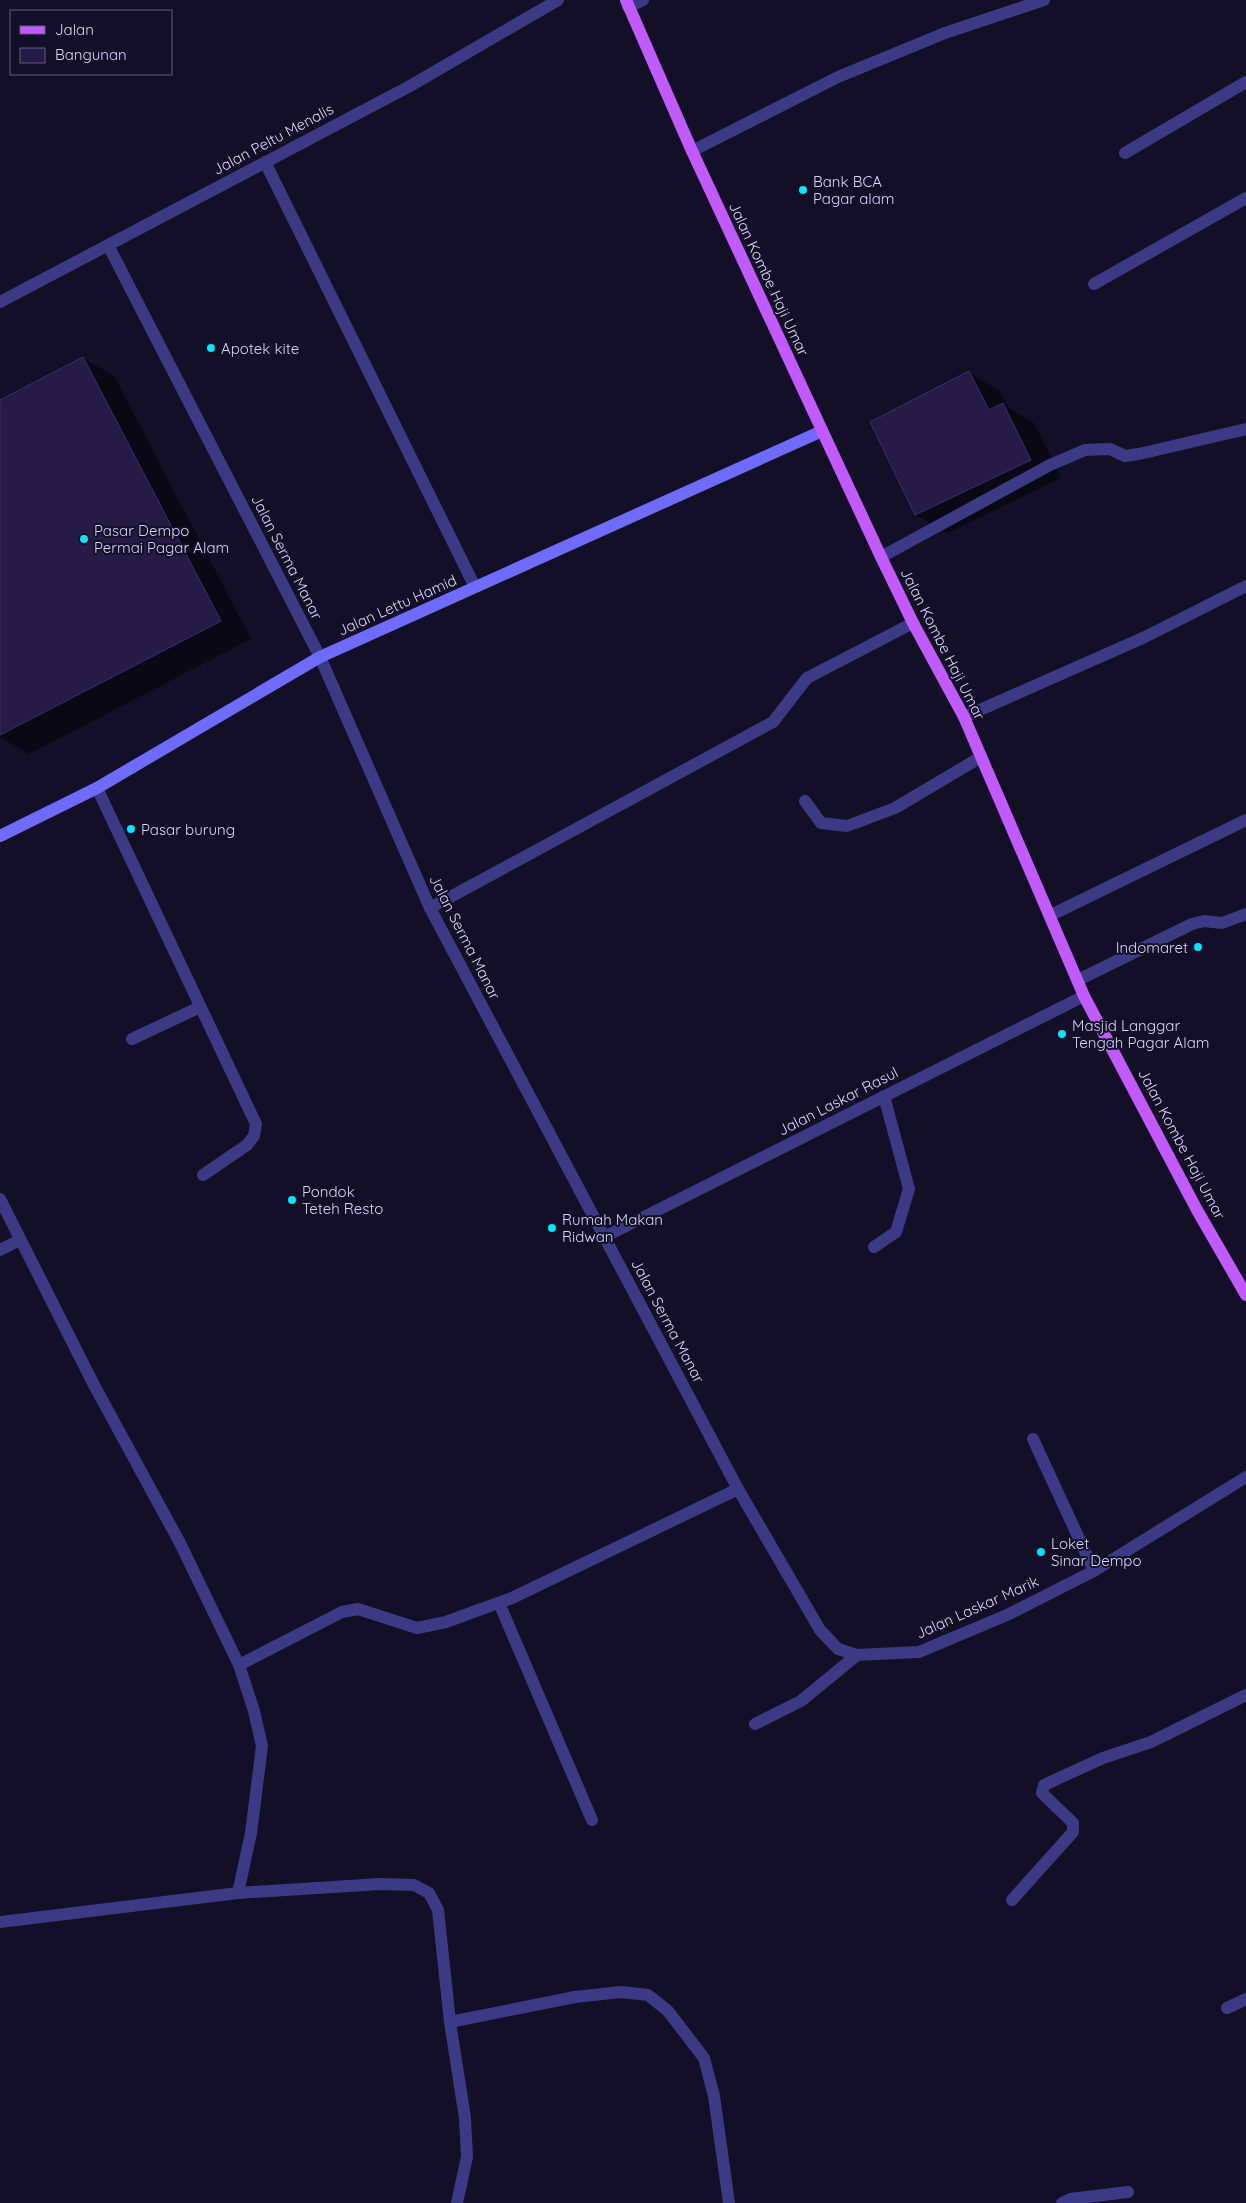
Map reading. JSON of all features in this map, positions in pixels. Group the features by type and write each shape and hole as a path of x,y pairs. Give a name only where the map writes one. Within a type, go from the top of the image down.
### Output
{"main road":[{"name":"Jalan Kombe Haji Umar","path":"627,3 692,151 881,557 913,623 964,717 1051,915 1084,996 1197,1210 1246,1295"}],"street":[{"name":"Jalan Peltu Menalis","path":"0,302 410,86 558,0"},
{"path":"627,3 643,0"},
{"path":"692,151 838,77 945,33 1044,0"},
{"path":"1125,153 1246,82"},
{"path":"265,162 475,588"},
{"path":"1094,284 1246,198"},
{"name":"Jalan Serma Manar","path":"108,245 320,657 430,908 606,1236 738,1489 820,1630"},
{"path":"881,557 1050,465 1085,450 1110,448 1125,456 1246,429"},
{"name":"Jalan Lettu Hamid","path":"0,836 97,788 320,657 822,430"},
{"path":"964,717 1145,638 1246,586"},
{"path":"430,908 773,722 778,718 806,678 913,623"},
{"path":"805,801 821,823 847,826 895,808 981,757"},
{"path":"97,788 256,1124 254,1136 247,1145 204,1175"},
{"path":"1051,915 1246,820"},
{"path":"1078,980 1192,924 1204,921 1222,923 1246,914"},
{"name":"Jalan Laskar Rasul","path":"606,1236 1084,996"},
{"path":"132,1039 200,1007"},
{"path":"874,1247 896,1232 909,1189 884,1096"},
{"path":"0,1199 94,1384 180,1543 239,1665 254,1711 262,1746 251,1833 238,1893"},
{"path":"0,1250 20,1240"},
{"path":"1032,1439 1094,1571"},
{"name":"Jalan Laskar Marik","path":"820,1630 838,1649 857,1656 919,1652 1007,1615 1094,1571 1246,1477"},
{"path":"239,1665 342,1612 358,1609 416,1628 446,1622 499,1603 738,1489"},
{"path":"499,1603 592,1820"},
{"path":"755,1724 801,1701 857,1656"},
{"path":"1012,1900 1073,1832 1073,1824 1042,1793 1044,1785 1103,1758 1151,1742 1246,1695"},
{"path":"0,1922 238,1893 380,1884 414,1884 429,1893 438,1910 450,2022 460,2080 466,2148 464,2177 457,2203"},
{"path":"450,2022 575,1997 622,1992 648,1995 668,2011 704,2058 714,2096 729,2203"},
{"path":"1227,2008 1246,1999"},
{"path":"1062,2203 1070,2199 1128,2192"}],"building":[{"path":"83,357 221,621 0,735 0,400"},
{"path":"969,371 989,410 1003,403 1031,460 915,515 870,422"}],"place":[{"name":"Bank BCA Pagar alam","path":"803,190"},
{"name":"Apotek kite","path":"211,348"},
{"name":"Pasar Dempo Permai Pagar Alam","path":"84,539"},
{"name":"Pasar burung","path":"131,829"},
{"name":"Indomaret","path":"1198,947"},
{"name":"Masjid Langgar Tengah Pagar Alam","path":"1062,1034"},
{"name":"Pondok Teteh Resto","path":"292,1200"},
{"name":"Rumah Makan Ridwan","path":"552,1228"},
{"name":"Loket Sinar Dempo","path":"1041,1552"}]}
